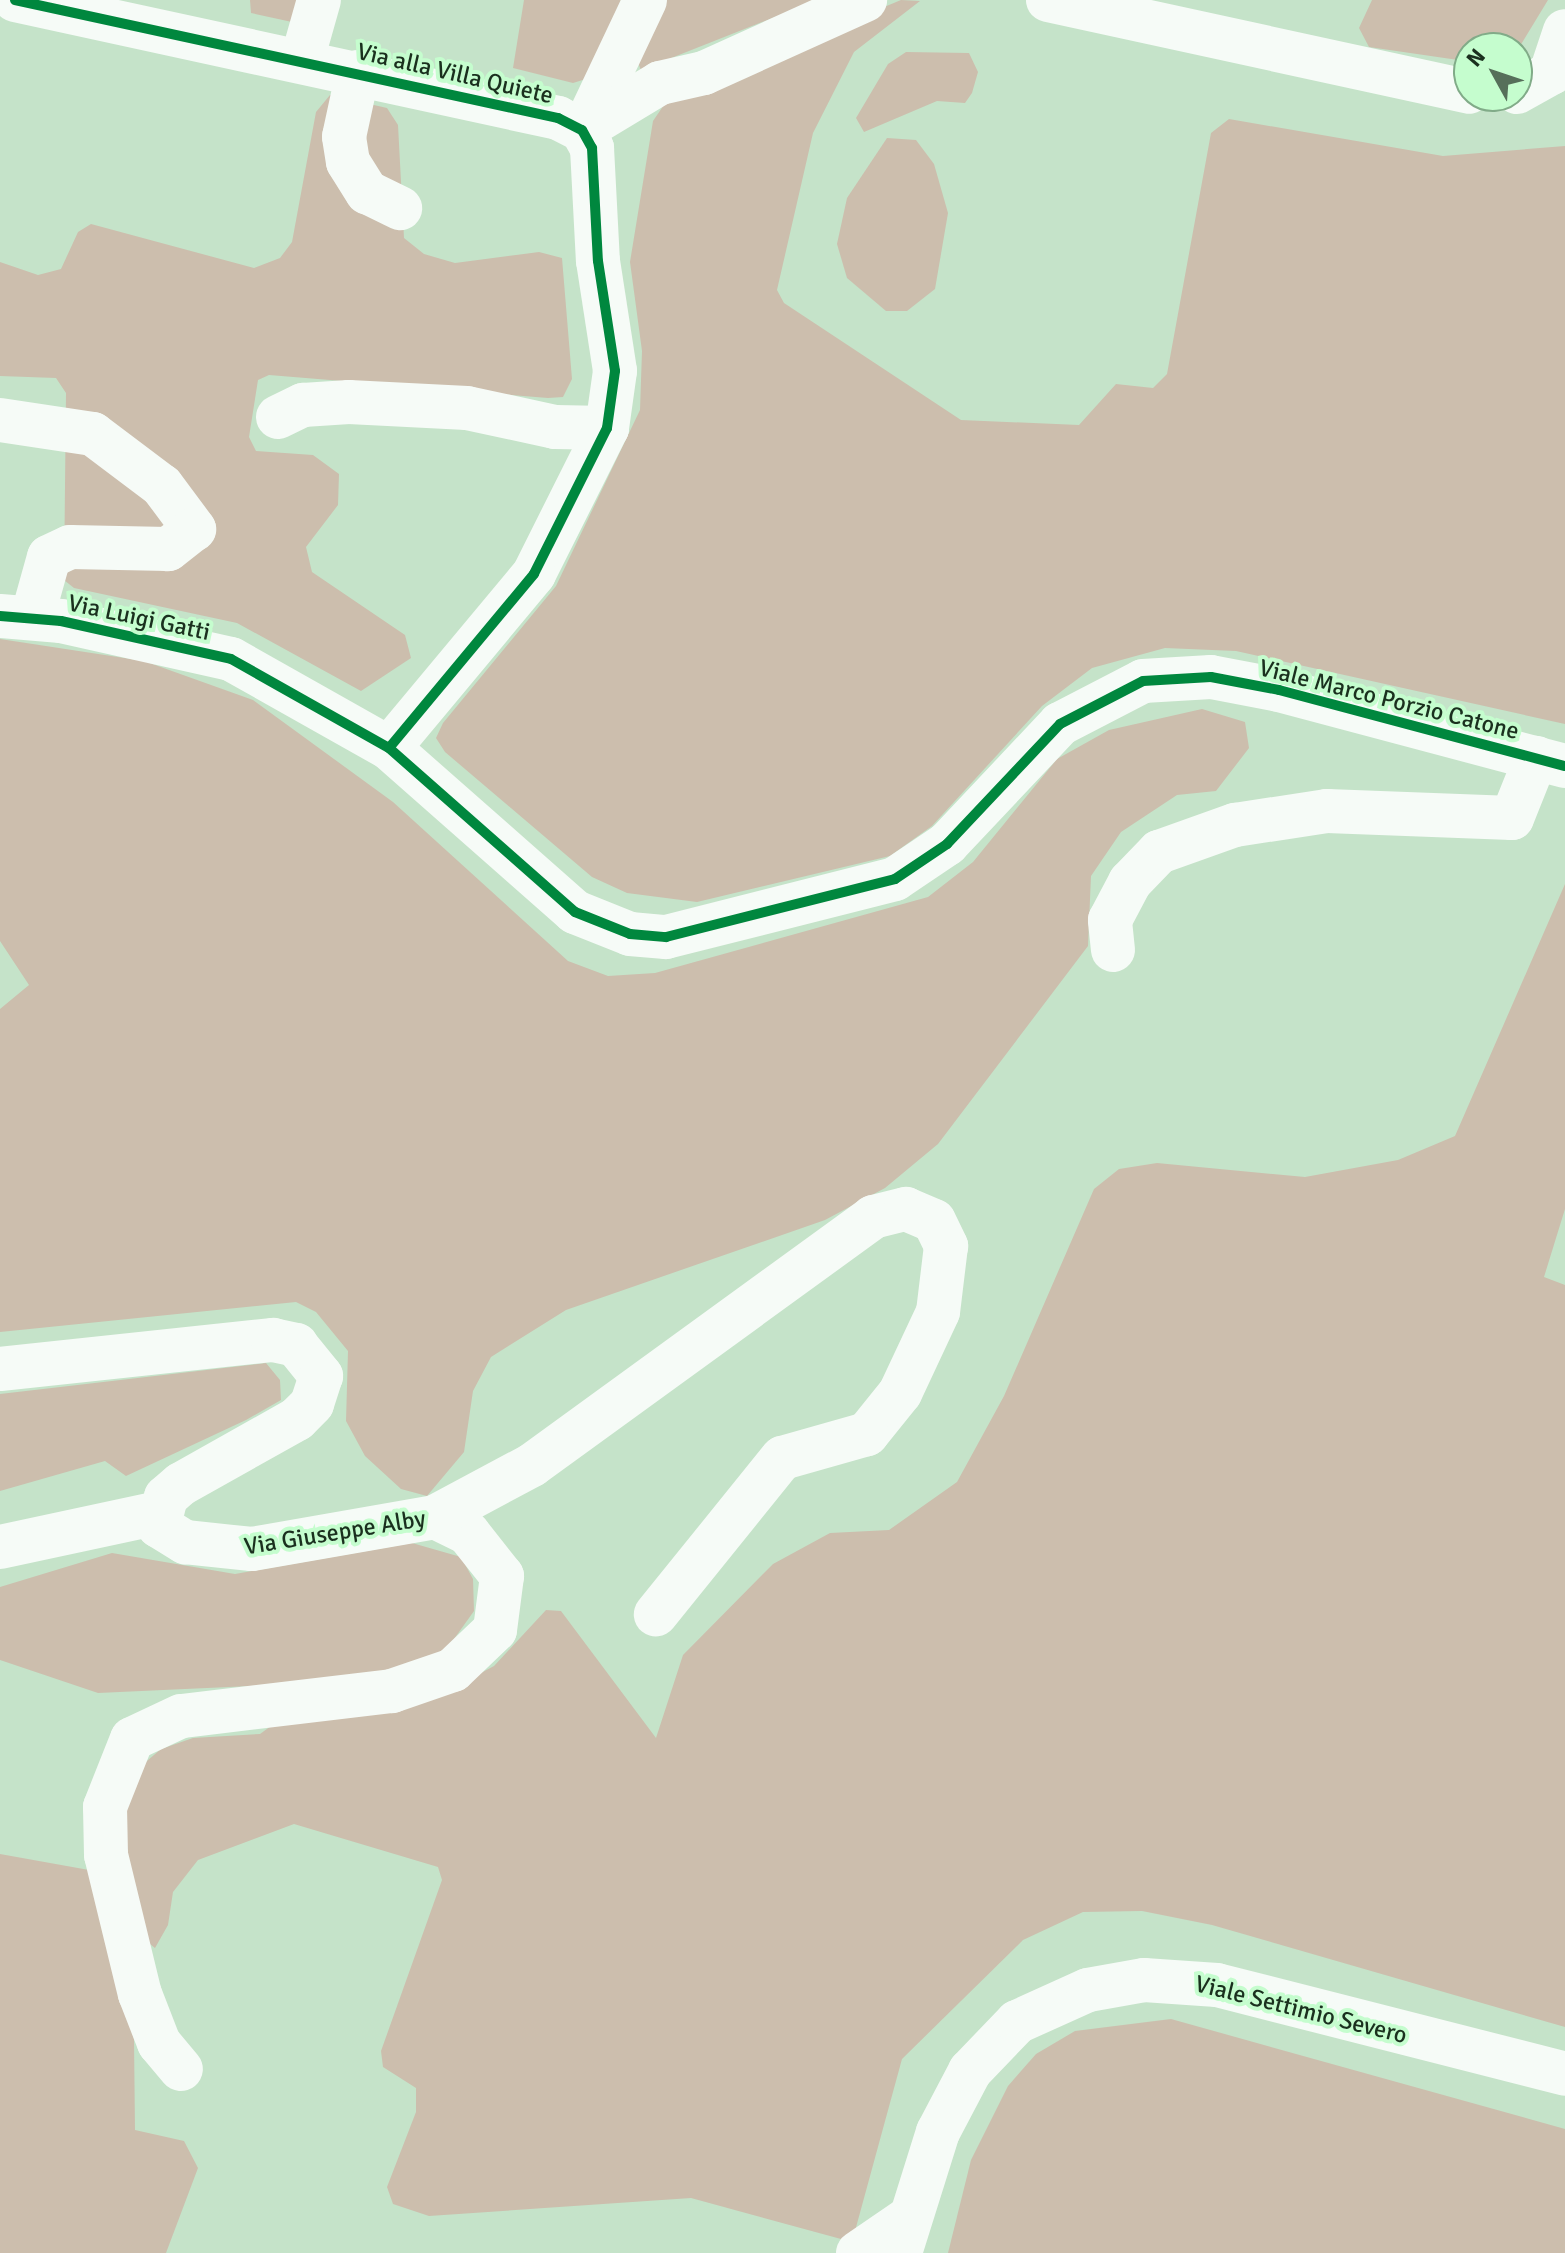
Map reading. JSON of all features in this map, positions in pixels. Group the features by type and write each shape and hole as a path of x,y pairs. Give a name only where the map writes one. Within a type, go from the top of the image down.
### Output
{"street":[{"name":"Via alla Villa Quiete","path":"15,0 358,72 558,118 582,130"},
{"path":"302,60 319,0"},
{"path":"582,130 645,0"},
{"path":"582,130 660,83 704,73 865,0"},
{"path":"1048,0 1453,89"},
{"path":"1533,83 1551,73 1565,31"},
{"path":"358,72 344,137 348,162 367,192 400,208"},
{"path":"389,748 534,574 607,428 615,371 592,148 582,130"},
{"path":"278,417 303,405 349,402 467,408 555,427 607,428"},
{"path":"0,420 93,434 162,486 194,529 168,549 70,547 49,557 16,617"},
{"name":"Via Luigi Gatti","path":"16,617 231,659 389,748"},
{"name":"Viale Marco Porzio Catone","path":"389,748 575,912 630,934 666,937 895,879 947,844 1060,724 1143,681 1211,677 1279,690 1550,762"},
{"path":"1113,950 1110,920 1130,882 1159,852 1235,825 1327,811 1512,818 1550,762"},
{"path":"435,1517 532,1465 873,1217 906,1209 934,1221 946,1246 938,1312 900,1393 867,1434 782,1458 656,1614"},
{"path":"0,1369 273,1340 308,1353 321,1376 297,1419 181,1484 158,1513 0,1547"},
{"name":"Via Giuseppe Alby","path":"158,1513 159,1526 185,1542 252,1549 435,1517 468,1533 502,1576 495,1630 481,1650 453,1670 392,1691 181,1716 132,1739 105,1807 106,1855 140,1994 159,2043 181,2069"},
{"name":"Viale Settimio Severo","path":"905,2236 946,2111 985,2052 1017,2022 1088,1990 1144,1980 1217,1985 1565,2074"},
{"path":"858,2253 905,2236"}],"shaded area":[{"path":"250,0 305,0 292,22 251,13"},
{"path":"524,0 621,0 589,78 573,83 513,68"},
{"path":"663,0 818,0 641,70 637,61"},
{"path":"901,0 920,1 854,52 813,133 777,290 784,303 961,420 1079,425 1116,384 1153,388 1167,374 1211,133 1229,119 1443,156 1565,146 1565,724 1236,651 1165,648 1092,668 1042,706 932,826 890,856 697,902 627,893 592,877 445,752 436,738 443,723 556,586 640,410 642,351 630,262 653,121 670,96"},
{"path":"1372,0 1548,0 1529,32 1453,32 1453,59 1369,47 1359,28"},
{"path":"906,52 969,53 978,72 972,93 965,103 937,101 864,132 856,118 888,64"},
{"path":"330,95 387,108 398,125 404,238 424,254 455,263 539,252 562,258 572,379 563,397 548,398 269,375 258,380 249,437 256,451 313,455 339,474 338,505 306,547 312,572 405,635 411,658 361,691 237,623 74,588 64,580 66,393 56,378 0,376 0,262 38,275 61,269 78,232 91,224 254,268 280,258 292,242 316,112"},
{"path":"887,138 916,140 934,164 948,213 935,289 907,311 886,311 847,278 837,244 847,198"},
{"path":"0,639 144,661 253,700 393,802 568,961 608,976 655,973 928,897 973,862 1057,759 1109,730 1202,709 1245,722 1249,748 1216,791 1177,795 1121,832 1091,876 1088,946 938,1144 885,1188 825,1220 566,1310 491,1357 473,1391 464,1452 427,1496 401,1489 365,1456 346,1421 348,1351 316,1312 296,1302 0,1332 0,1009 29,985 0,941"},
{"path":"1565,884 1565,1209 1544,1277 1565,1285 1565,2027 1212,1925 1142,1911 1083,1912 1023,1940 902,2059 852,2242 691,2198 429,2216 393,2204 387,2187 416,2112 416,2088 383,2067 381,2051 442,1880 438,1867 294,1824 198,1860 173,1892 168,1925 155,1948 140,1936 120,1814 134,1772 161,1749 193,1738 260,1734 282,1718 447,1691 494,1666 546,1610 561,1611 656,1738 683,1655 773,1564 830,1533 889,1530 957,1482 1004,1396 1094,1189 1119,1169 1157,1163 1305,1177 1398,1160 1455,1136"},
{"path":"266,1363 280,1380 281,1400 246,1420 126,1476 105,1461 0,1491 0,1394"},
{"path":"412,1543 461,1557 473,1579 474,1611 439,1660 319,1683 98,1693 0,1660 0,1587 112,1553 235,1574"},
{"path":"0,1854 89,1870 134,2039 135,2130 184,2141 198,2168 166,2253 0,2253"},
{"path":"1171,2019 1565,2129 1565,2253 948,2253 971,2160 1008,2086 1036,2054 1075,2031"}],"cycle path":[{"path":"15,0 558,118 582,130 592,148 598,261 615,371 607,428 534,574 389,748"},
{"path":"0,616 61,621 231,659 389,748 575,912 630,934 666,937 895,879 947,844 1060,724 1143,681 1211,677 1279,690 1565,766"}]}
